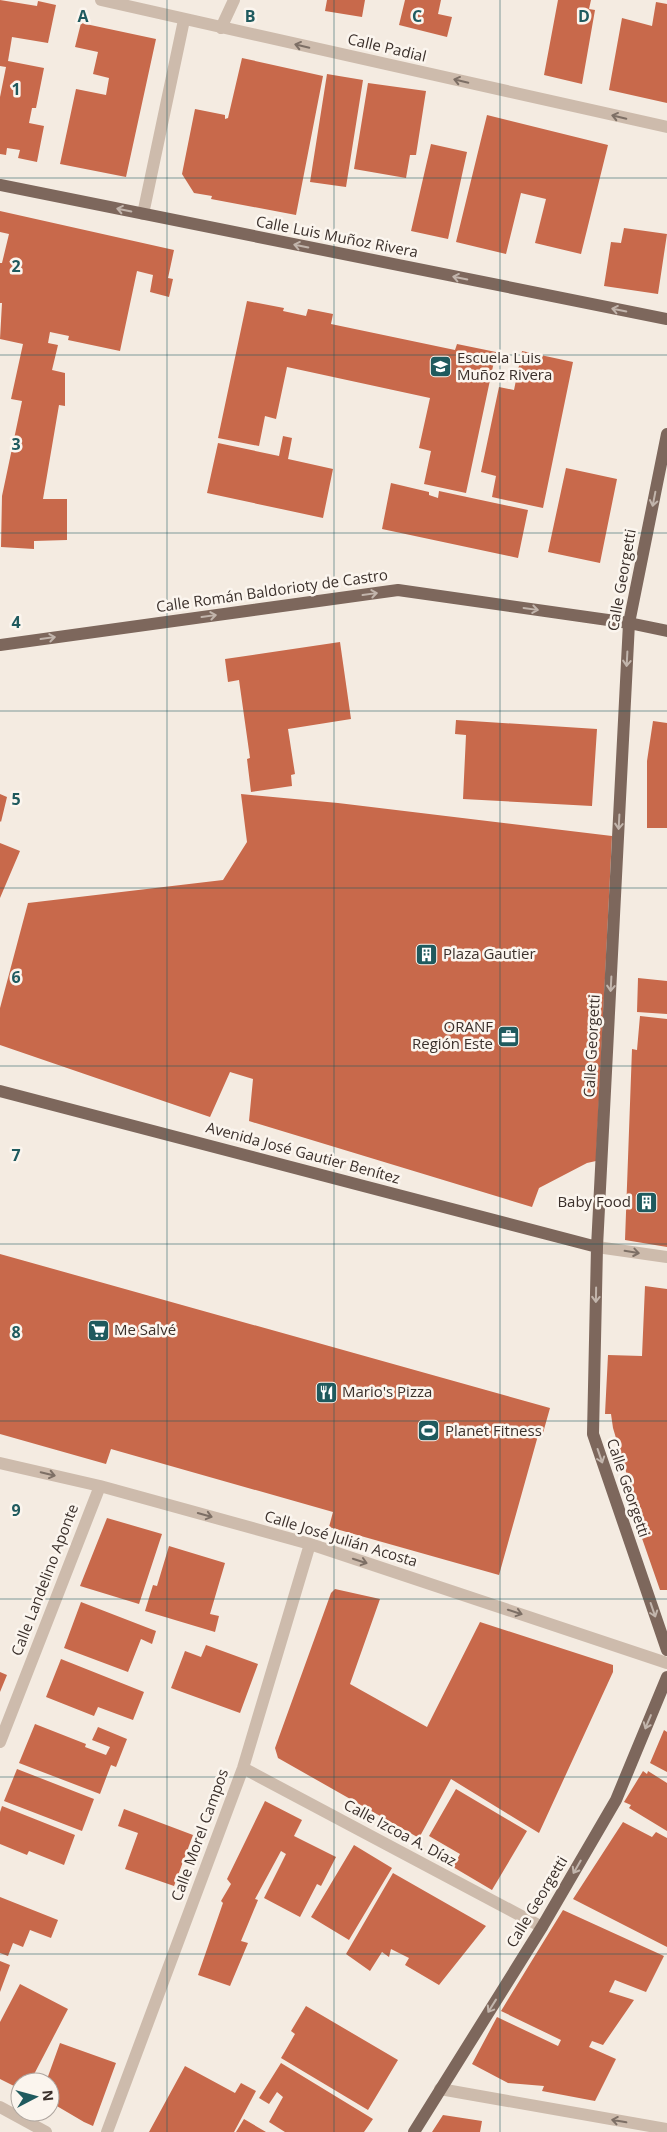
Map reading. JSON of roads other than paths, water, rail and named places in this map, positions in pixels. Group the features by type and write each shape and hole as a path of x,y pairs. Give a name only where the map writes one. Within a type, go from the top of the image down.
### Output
{"main road":[{"name":"Calle Luis Muñoz Rivera","path":"0,185 667,319"},
{"name":"Calle Georgetti","path":"667,434 629,623 598,1246 593,1434 667,1650"},
{"name":"Calle Román Baldorioty de Castro","path":"0,645 398,590 629,623 667,631"},
{"name":"Avenida José Gautier Benítez","path":"0,1091 598,1246"},
{"name":"Calle Georgetti","path":"414,2132 542,1927 616,1800 667,1677"}],"street":[{"name":"Calle Padial","path":"101,0 667,127"},
{"path":"221,28 234,0"},
{"path":"143,214 184,20"},
{"path":"598,1246 667,1257"},
{"name":"Calle José Julián Acosta","path":"0,1463 100,1486 310,1544 667,1663"},
{"name":"Calle Landelino Aponte","path":"0,1742 100,1486"},
{"name":"Calle Morel Campos","path":"107,2132 242,1768 310,1544"},
{"name":"Calle Izcoa A. Díaz","path":"242,1768 542,1927"},
{"path":"440,2089 667,2129"},
{"path":"0,2107 46,2132"}],"place":[{"name":"Escuela Luis Muñoz Rivera","path":"441,367"},
{"name":"Plaza Gautier","path":"427,954"},
{"name":"ORANF Región Este","path":"509,1036"},
{"name":"Baby Food","path":"647,1202"},
{"name":"Me Salvé","path":"98,1330"},
{"name":"Mario's Pizza","path":"326,1392"},
{"name":"Planet Fitness","path":"429,1431"}]}
